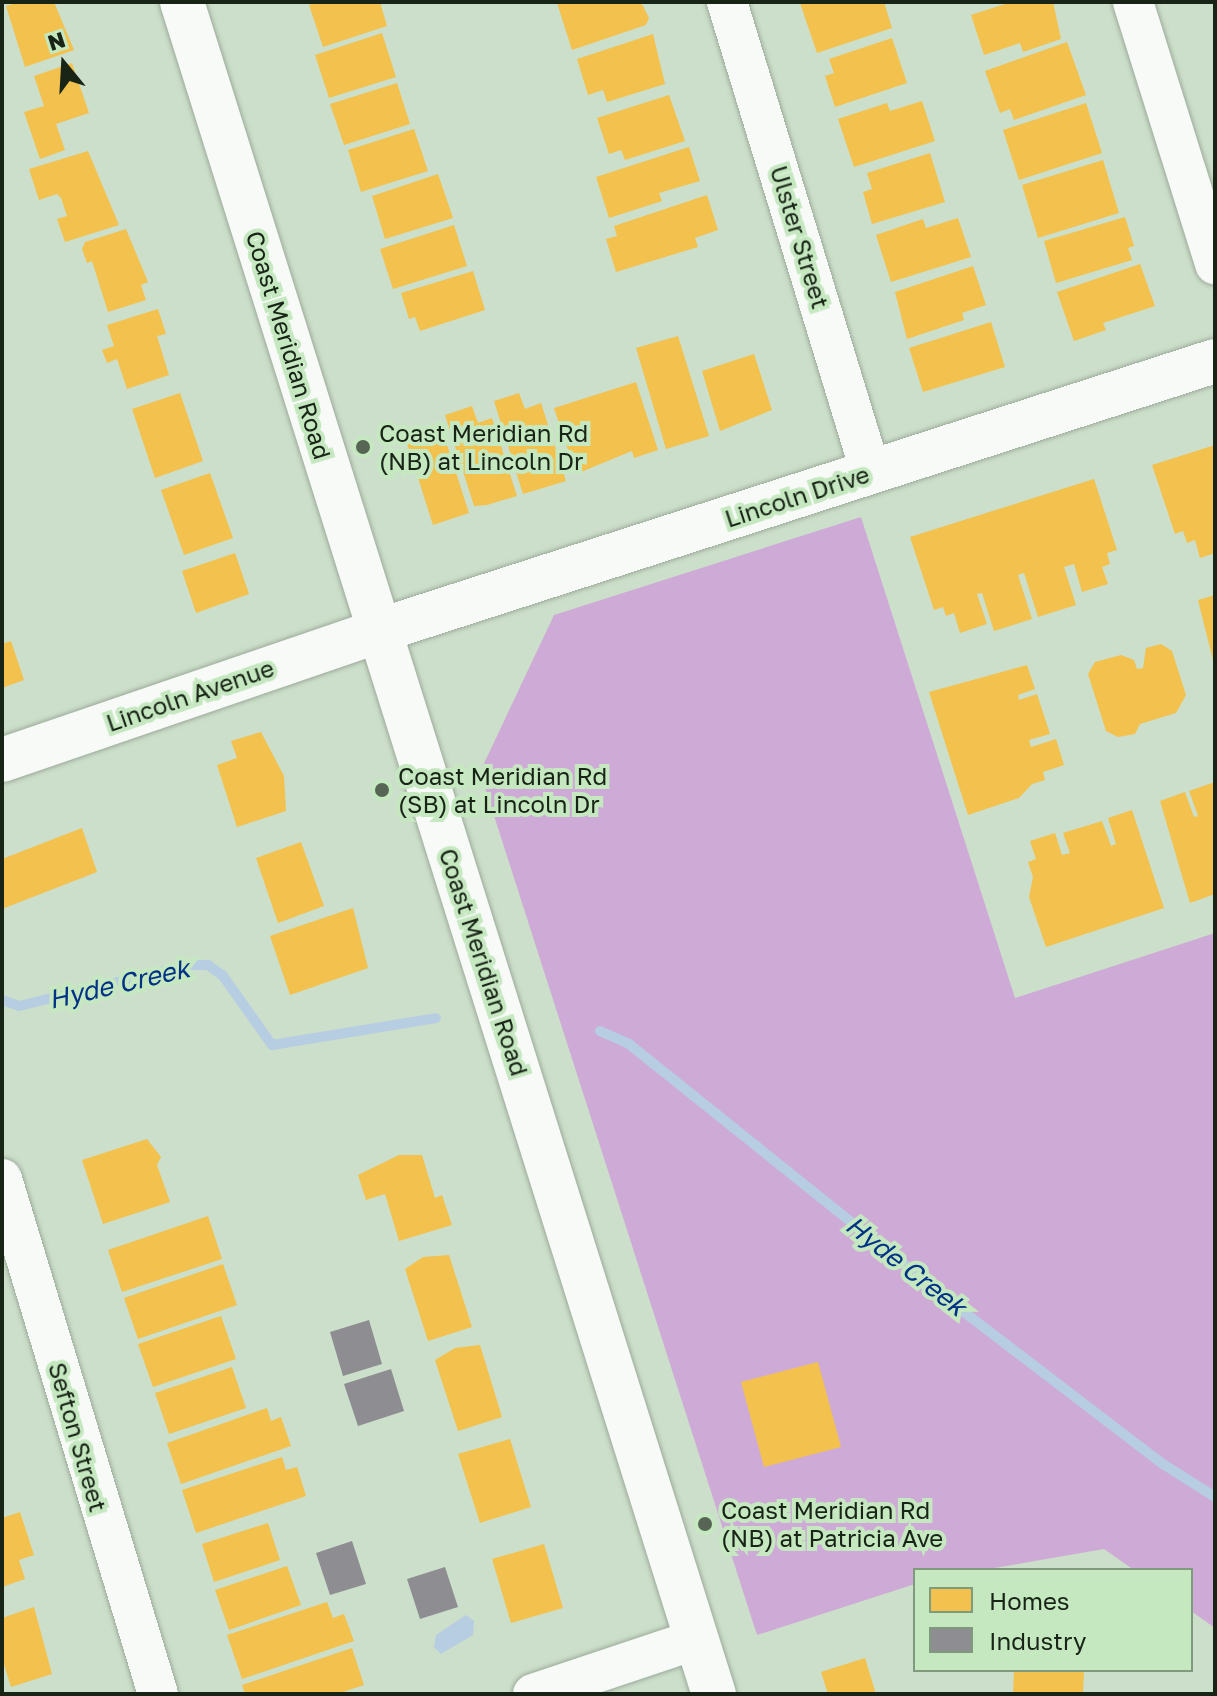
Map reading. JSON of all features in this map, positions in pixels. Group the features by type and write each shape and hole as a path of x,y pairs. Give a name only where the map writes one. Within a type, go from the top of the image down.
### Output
{"main road":[{"name":"Coast Meridian Road","path":"182,2 714,1694"},
{"name":"Lincoln Drive","path":"378,631 1215,361"},
{"name":"Lincoln Avenue","path":"2,760 378,631"}],"street":[{"name":"Ulster Street","path":"727,2 871,472"},
{"path":"1133,2 1215,264"},
{"name":"Sefton Street","path":"2,1179 158,1694"},
{"path":"533,1694 697,1639"}],"shaded area":[{"path":"861,517 1015,998 1215,933 1215,1628 1193,1612 1193,1568 1131,1568 1104,1549 995,1568 913,1568 913,1585 757,1635 480,772 554,615"}],"water":[{"path":"466,1615 474,1621 473,1635 441,1654 434,1647 436,1635"}],"building: Homes":[{"path":"19,2 54,2 74,50 25,67 6,6"},
{"path":"318,2 380,2 387,26 323,47 309,5"},
{"path":"641,2 649,18 646,25 572,50 557,3"},
{"path":"884,2 892,28 817,53 800,3"},
{"path":"1011,2 1053,2 1061,39 1023,52 1020,43 984,55 971,15"},
{"path":"382,33 396,77 329,98 315,55"},
{"path":"653,34 665,84 607,102 603,90 588,95 577,59"},
{"path":"892,38 907,83 835,107 825,76 834,73 829,59"},
{"path":"1067,42 1086,95 1014,120 1010,109 1000,113 985,71"},
{"path":"72,63 89,113 56,124 65,150 40,159 24,112 44,106 34,76"},
{"path":"397,83 410,124 344,145 330,104"},
{"path":"669,95 685,141 625,160 621,150 609,154 597,118"},
{"path":"922,101 935,141 854,167 838,119 887,103 890,111"},
{"path":"1086,103 1102,153 1019,180 1003,130"},
{"path":"414,129 428,171 361,192 348,150"},
{"path":"689,147 700,181 659,193 662,201 609,218 596,177"},
{"path":"88,151 119,225 65,242 57,219 67,216 61,198 57,194 39,200 29,169"},
{"path":"930,153 945,202 872,224 863,192 872,189 867,173"},
{"path":"1103,160 1119,213 1038,238 1022,185"},
{"path":"438,174 453,218 385,239 372,196"},
{"path":"707,195 718,230 695,238 698,247 616,272 606,239 617,236 614,226"},
{"path":"1125,217 1134,246 1128,248 1132,260 1056,283 1044,241"},
{"path":"958,218 971,257 891,282 876,235 923,219 926,228"},
{"path":"454,225 467,266 393,289 380,249"},
{"path":"126,229 148,282 141,285 146,300 108,312 92,261 87,263 82,249 85,242"},
{"path":"1140,264 1155,306 1103,323 1106,330 1074,341 1057,292"},
{"path":"973,266 986,305 962,313 964,320 907,339 895,292"},
{"path":"473,271 485,310 420,331 415,317 409,319 401,293"},
{"path":"158,309 166,334 157,336 169,375 127,389 117,359 107,363 102,350 114,346 107,325"},
{"path":"991,322 1005,367 923,392 909,348"},
{"path":"678,336 709,436 666,449 636,348"},
{"path":"754,354 772,410 720,431 702,371"},
{"path":"636,382 658,450 634,458 632,451 576,474 554,408"},
{"path":"180,393 203,461 155,478 132,409"},
{"path":"519,393 525,409 541,403 566,481 523,494 494,401"},
{"path":"472,406 478,423 492,418 517,496 474,506 445,415"},
{"path":"440,423 469,513 433,525 404,434"},
{"path":"1215,445 1215,553 1200,558 1195,540 1187,543 1183,531 1175,534 1152,465"},
{"path":"210,473 233,538 184,555 161,490"},
{"path":"1094,479 1117,550 1107,553 1110,564 1102,567 1108,584 1082,592 1074,564 1064,567 1076,605 1038,617 1024,573 1018,575 1032,619 994,631 982,593 977,594 987,624 960,633 954,613 946,616 943,607 934,610 910,537"},
{"path":"235,553 249,594 196,613 182,571"},
{"path":"1215,595 1215,664 1214,664 1198,600"},
{"path":"11,641 24,680 2,688 2,644"},
{"path":"1161,644 1172,651 1186,695 1176,713 1140,724 1135,734 1118,737 1106,731 1088,674 1095,662 1121,655 1134,660 1137,669 1143,668 1146,648"},
{"path":"1027,665 1035,689 1018,695 1019,700 1037,694 1050,734 1029,740 1031,747 1056,739 1064,765 1043,772 1045,780 1032,784 1019,798 968,815 929,692"},
{"path":"261,732 284,776 286,811 237,827 217,765 237,758 231,741"},
{"path":"1215,782 1215,894 1190,903 1160,801 1185,792 1194,817 1198,816 1189,791"},
{"path":"1132,810 1164,908 1046,947 1029,897 1033,877 1028,862 1036,859 1030,841 1055,833 1062,855 1070,853 1063,833 1102,821 1111,846 1116,844 1108,818"},
{"path":"82,828 97,872 2,909 2,859"},
{"path":"301,842 324,906 278,923 256,858"},
{"path":"353,908 368,968 290,995 270,936"},
{"path":"147,1139 161,1157 157,1165 170,1202 103,1224 82,1160"},
{"path":"399,1155 422,1155 435,1198 442,1195 452,1225 399,1241 385,1194 366,1200 358,1175"},
{"path":"208,1216 222,1259 122,1292 108,1250"},
{"path":"449,1255 472,1327 428,1341 405,1269 423,1257"},
{"path":"223,1264 237,1305 138,1339 124,1298"},
{"path":"221,1316 236,1359 153,1387 138,1344"},
{"path":"480,1345 502,1417 458,1431 435,1360 455,1348"},
{"path":"818,1362 841,1447 764,1467 741,1382"},
{"path":"232,1367 246,1408 169,1434 155,1393"},
{"path":"267,1408 271,1421 281,1417 291,1446 181,1484 167,1443"},
{"path":"510,1439 531,1507 480,1523 458,1454"},
{"path":"282,1457 286,1470 297,1467 306,1496 196,1533 182,1490"},
{"path":"20,1512 34,1555 19,1560 25,1579 2,1587 2,1518"},
{"path":"268,1523 280,1560 214,1582 202,1544"},
{"path":"544,1544 563,1608 511,1623 492,1559"},
{"path":"287,1566 301,1605 229,1630 215,1590"},
{"path":"327,1602 333,1618 344,1614 354,1641 242,1679 227,1635"},
{"path":"34,1607 52,1674 11,1687 2,1658 2,1618"},
{"path":"352,1648 364,1685 337,1694 245,1694 242,1685"},
{"path":"865,1658 876,1694 828,1694 821,1672"},
{"path":"1014,1672 1084,1672 1083,1694 1013,1694"}],"building: Industry":[{"path":"369,1320 382,1364 343,1376 330,1332"},
{"path":"391,1369 404,1411 358,1426 344,1384"},
{"path":"352,1541 366,1584 330,1595 316,1553"},
{"path":"445,1567 458,1607 420,1619 407,1579"}],"waterway":[{"name":"Hyde Creek","path":"2,1000 19,1006 187,965 208,965 223,976 272,1045 436,1018"},
{"name":"Hyde Creek","path":"600,1031 629,1044 943,1296 1163,1464 1215,1497"}],"place":[{"name":"Coast Meridian Rd (NB) at Lincoln Dr","path":"363,447"},
{"name":"Coast Meridian Rd (SB) at Lincoln Dr","path":"382,790"},
{"name":"Coast Meridian Rd (NB) at Patricia Ave","path":"705,1524"}]}
